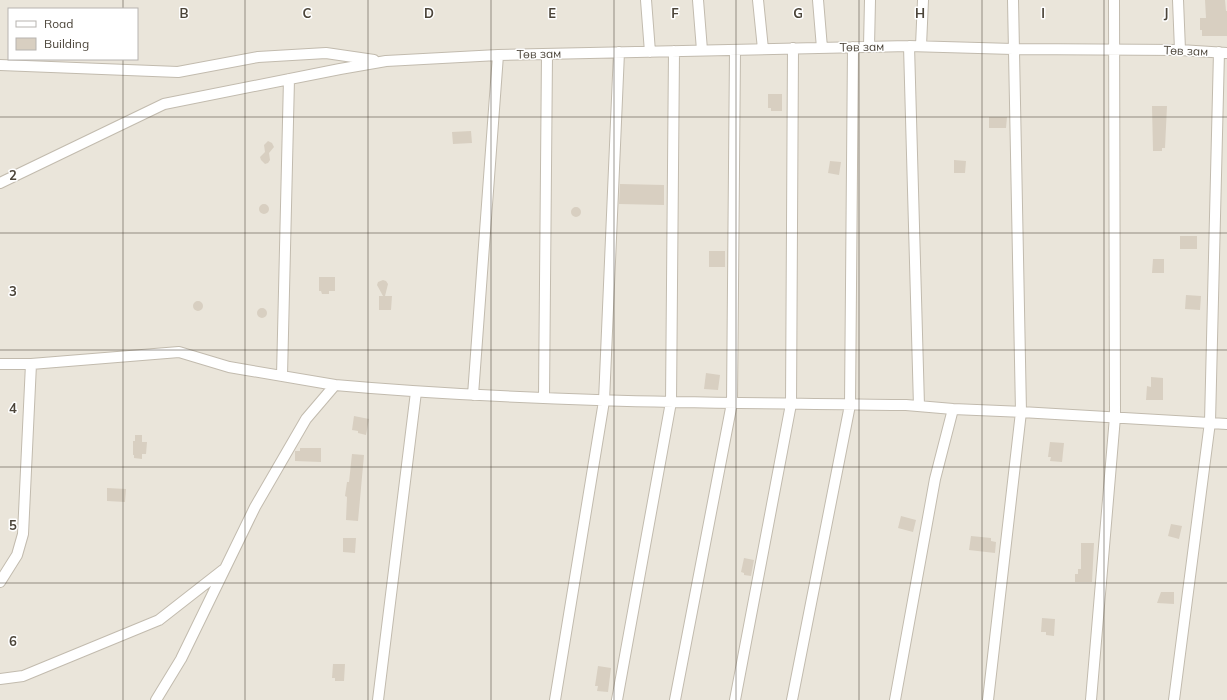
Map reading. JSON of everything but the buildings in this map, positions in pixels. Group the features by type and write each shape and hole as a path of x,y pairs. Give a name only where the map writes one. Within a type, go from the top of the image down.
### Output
{"street":[{"path":"646,0 650,52"},
{"path":"698,0 702,50"},
{"path":"758,0 763,49"},
{"path":"818,0 822,48"},
{"path":"869,46 870,0"},
{"path":"921,46 923,0"},
{"path":"988,700 1021,412 1013,0"},
{"path":"1091,700 1114,417 1114,0"},
{"path":"1178,0 1180,50"},
{"name":"Төв зам","path":"386,61 498,55 869,46 1180,50 1223,53"},
{"path":"909,46 919,406"},
{"path":"792,700 850,405 853,47"},
{"path":"735,700 791,404 793,48"},
{"path":"675,700 732,403 735,50"},
{"path":"617,700 671,402 674,51"},
{"path":"555,700 604,401 619,52"},
{"path":"1174,700 1210,422 1223,53"},
{"path":"0,65 178,72 258,57 326,54 386,61"},
{"path":"544,398 547,54"},
{"path":"473,395 498,55"},
{"path":"0,183 164,104 386,61"},
{"path":"282,376 289,79"},
{"path":"0,364 31,364 179,352 229,367 335,385 416,392 604,401 919,406 1227,424"},
{"path":"0,582 17,555 23,534 31,364"},
{"path":"156,700 181,659 254,507 306,419 335,385"},
{"path":"378,700 416,392"},
{"path":"895,700 935,479 954,409"},
{"path":"0,679 23,676 159,620 225,569"}],"shaded area":[{"path":"0,0 1227,0 1227,700 0,700"}]}
